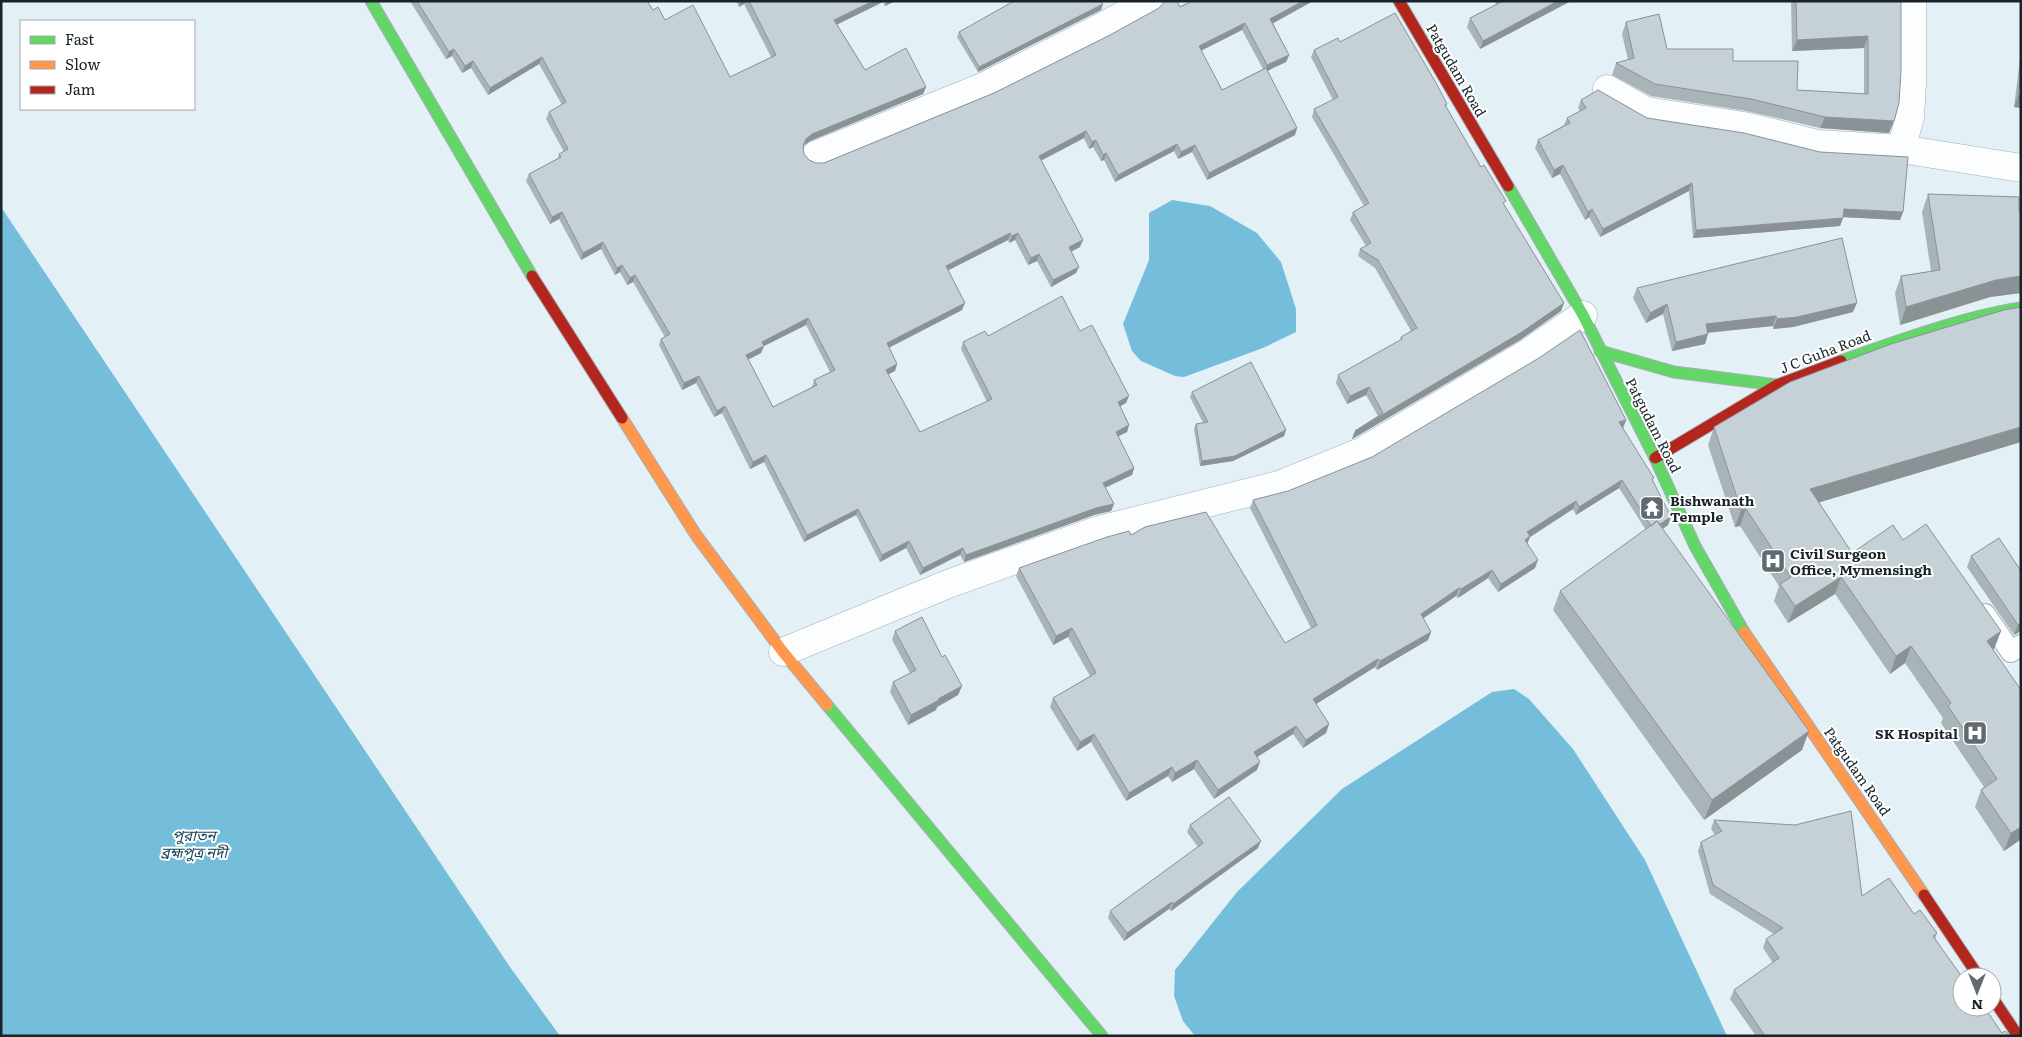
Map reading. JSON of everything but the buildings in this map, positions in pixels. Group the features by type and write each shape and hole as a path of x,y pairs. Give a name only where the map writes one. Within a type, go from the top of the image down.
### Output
{"street":[{"path":"372,1 537,284 696,535 783,652 1065,994 1102,1036"},
{"path":"816,155 984,86 1100,28 1149,1"},
{"name":"Patgudam Road","path":"1399,1 1583,314 1655,458 1695,546 1752,645 1880,829 1972,967"},
{"path":"1901,149 1910,117 1912,91 1912,1"},
{"path":"1606,90 1646,111 1744,126 1818,144 1901,149 2021,168"},
{"name":"J C Guha Road","path":"1655,458 1777,386 1880,346 1994,312 2021,308"},
{"path":"783,652 948,584 1098,530 1279,485 1361,452 1528,354 1583,314"},
{"path":"1600,351 1674,372 1777,386"},
{"path":"2002,1011 2018,1036"}],"lane":[{"path":"1972,595 2011,652 2021,645"}],"water":[{"path":"1172,200 1210,206 1257,233 1281,262 1296,309 1296,332 1263,348 1184,377 1175,376 1141,361 1132,351 1123,324 1149,260 1149,213"},
{"name":"পুরাতন ব্রহ্মপুত্র নদী","path":"1,207 510,967 560,1036 1,1036"},
{"path":"1514,689 1529,699 1573,749 1645,860 1727,1036 1195,1036 1183,1021 1174,996 1175,970 1237,892 1342,789 1492,692"}],"traffic: fast":[{"path":"371,1 532,276"},
{"path":"1508,186 1583,315 1655,458 1695,546 1744,632"},
{"path":"1841,361 1953,323 2021,308"},
{"path":"1600,351 1674,372 1777,385"},
{"path":"827,705 1102,1036"}],"traffic: slow":[{"path":"622,418 696,535 783,652 827,705"},
{"path":"1744,632 1924,895"}],"traffic: jam":[{"path":"1399,1 1508,186"},
{"path":"532,276 622,418"},
{"path":"1655,458 1777,385 1841,361"},
{"path":"1924,895 1972,967"},
{"path":"2002,1012 2018,1036"}],"place":[{"name":"Bishwanath Temple","path":"1652,508"},
{"name":"Civil Surgeon Office, Mymensingh","path":"1773,561"},
{"name":"SK Hospital","path":"1975,733"}]}
